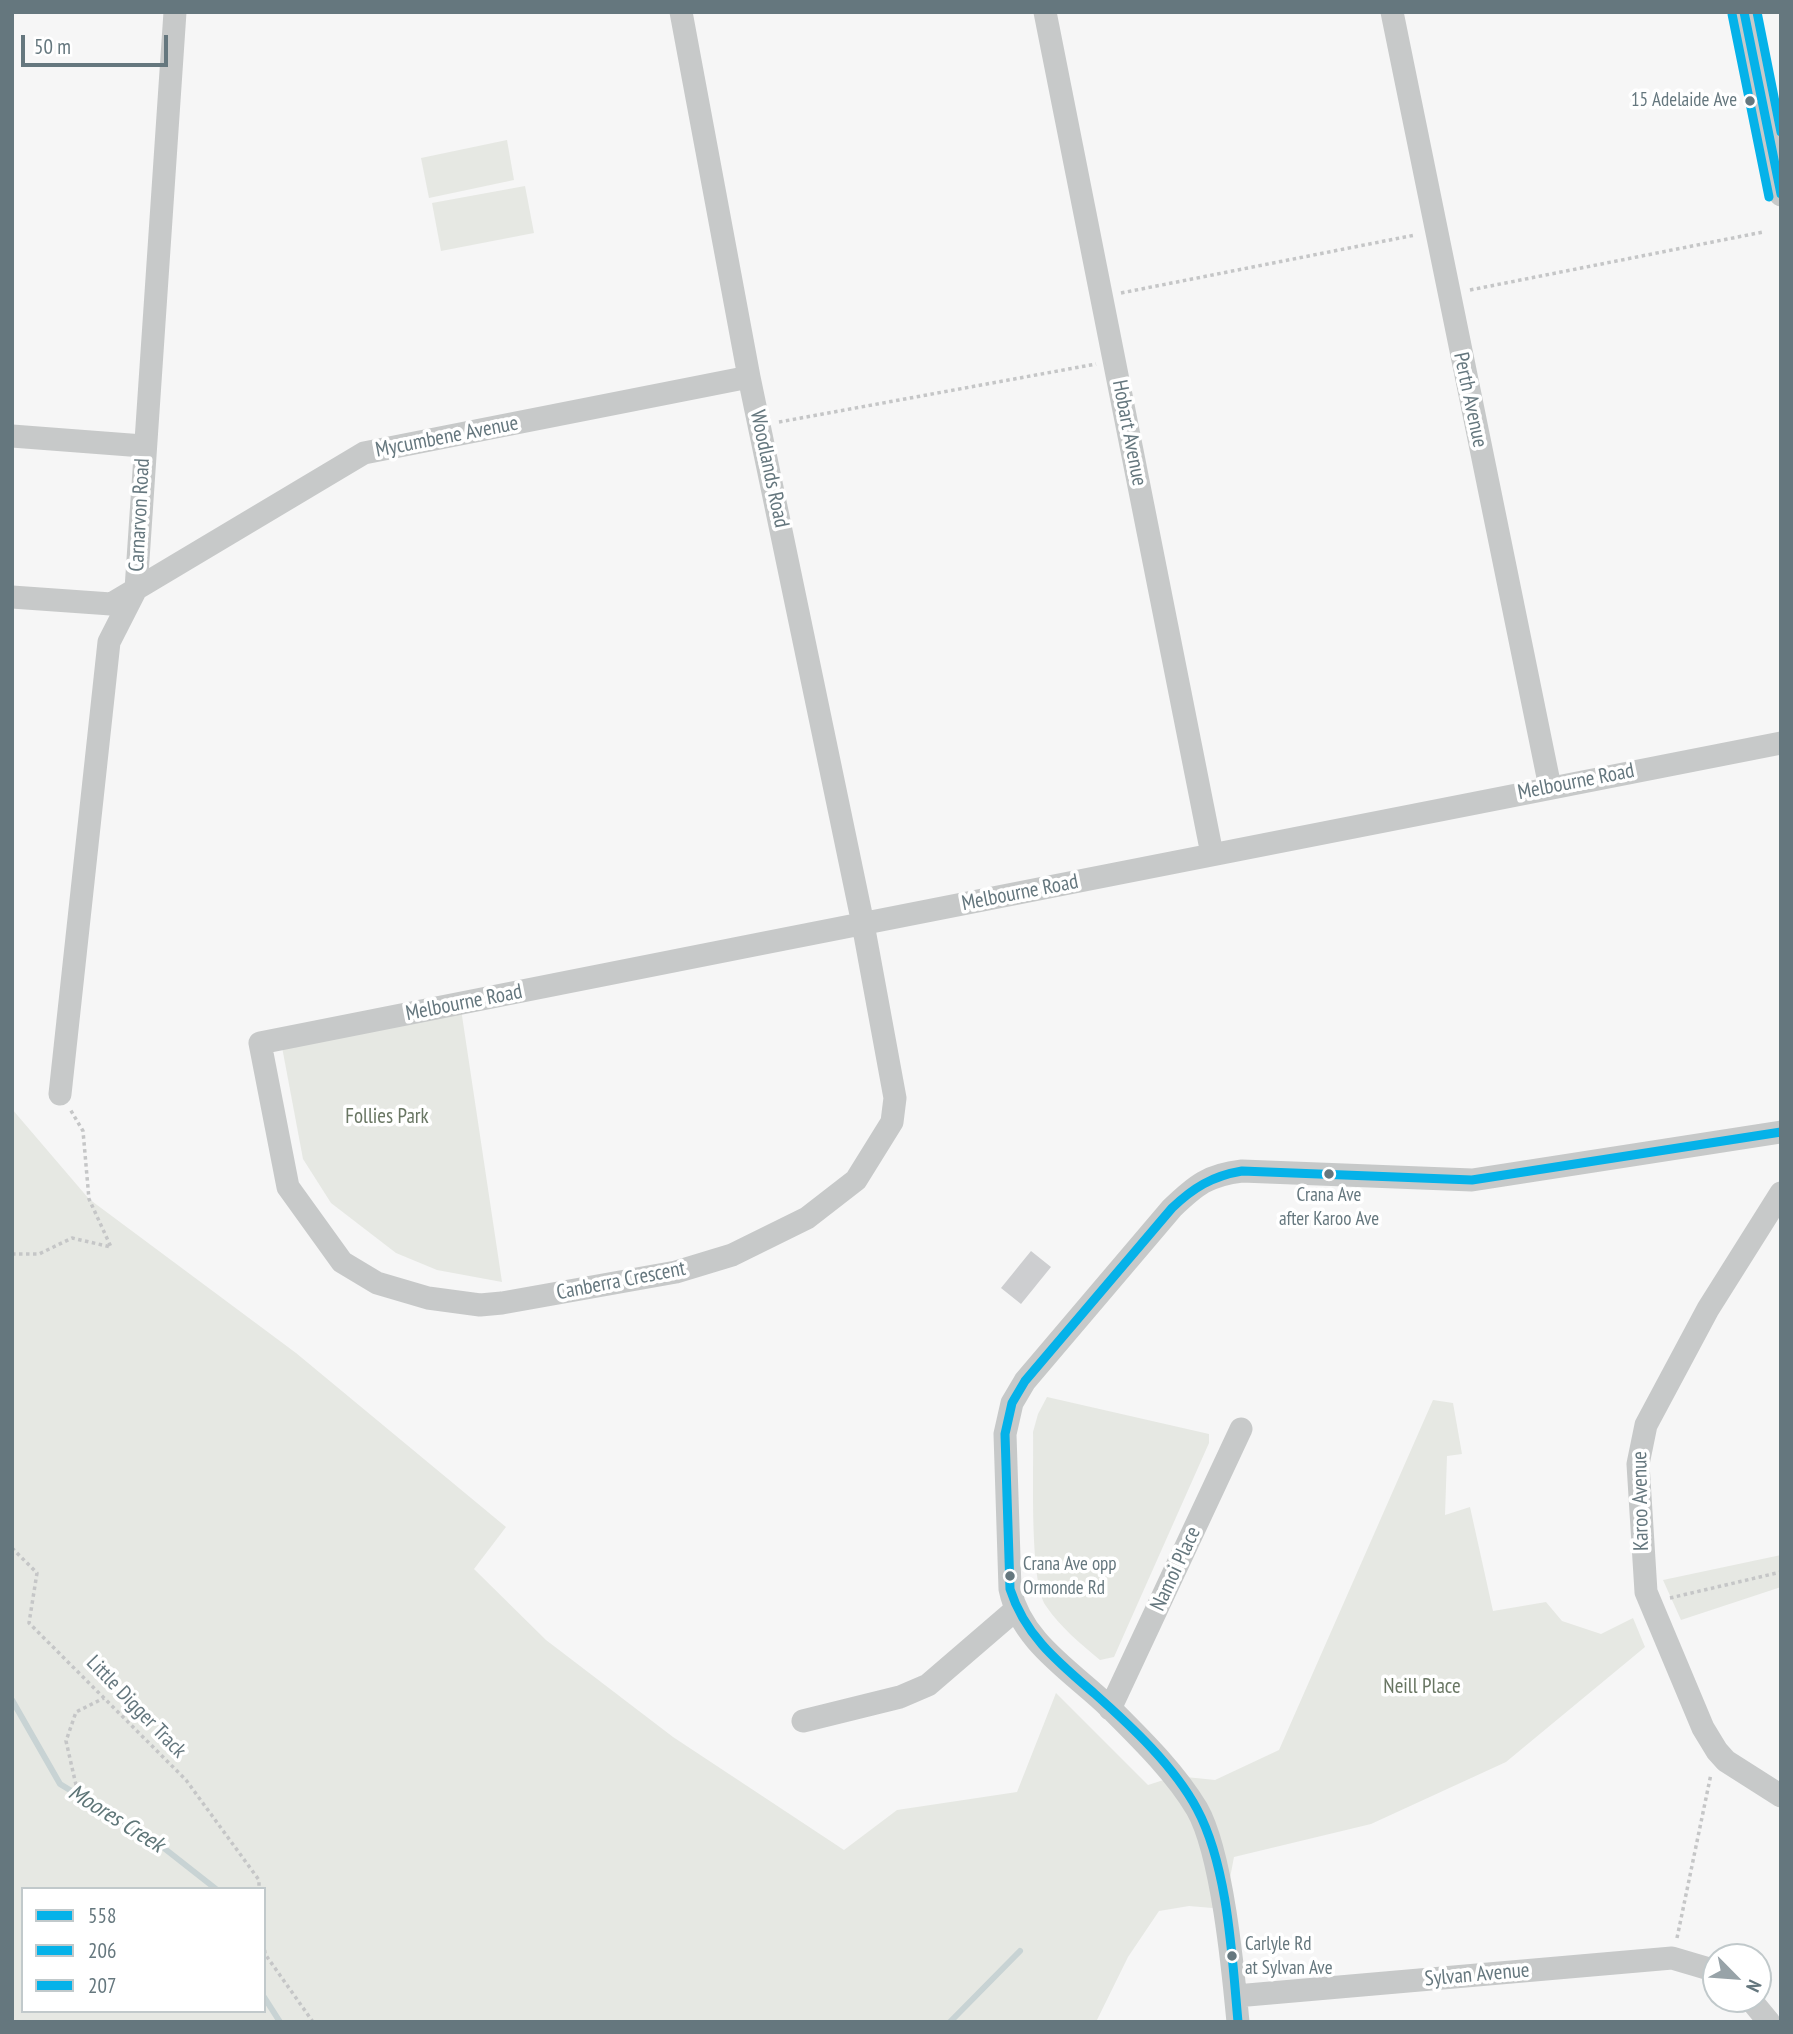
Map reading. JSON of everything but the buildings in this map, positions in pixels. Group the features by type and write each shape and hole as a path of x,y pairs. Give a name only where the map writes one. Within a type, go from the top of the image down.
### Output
{"street":[{"name":"Carnarvon Road","path":"60,1094 109,642 136,589 143,446 175,12"},
{"name":"Woodlands Road","path":"681,12 750,377 863,924"},
{"name":"Hobart Avenue","path":"1045,12 1212,854"},
{"name":"Perth Avenue","path":"1392,12 1550,787"},
{"path":"1744,12 1781,195"},
{"name":"Mycumbene Avenue","path":"12,597 111,604 363,453 750,377"},
{"path":"12,436 143,446"},
{"name":"Melbourne Road","path":"260,1043 1781,743"},
{"name":"Canberra Crescent","path":"260,1043 288,1187 342,1262 377,1283 428,1298 480,1305 676,1272 732,1255 807,1218 856,1180 892,1122 895,1098 863,924"},
{"path":"1238,2022 1224,1909 1202,1820 1186,1794 1110,1709 1031,1635 1012,1600 1005,1434 1012,1403 1025,1381 1172,1208 1192,1188 1217,1174 1242,1171 1472,1180 1781,1132"},
{"name":"Karoo Avenue","path":"1717,1752 1650,1603 1643,1578 1640,1444 1646,1425 1708,1308 1781,1193"},
{"name":"Namoi Place","path":"1110,1709 1241,1429"},
{"path":"803,1721 900,1697 928,1685 1012,1600"},
{"path":"1717,1752 1781,1797"},
{"name":"Sylvan Avenue","path":"1236,1996 1672,1958 1702,1967"}],"path":[{"path":"1102,297 1435,231"},
{"path":"1448,294 1763,232"},
{"path":"760,425 1115,361"},
{"path":"12,1254 38,1254 72,1238 111,1247 89,1199 83,1131 60,1094"},
{"name":"Little Digger Track","path":"12,1548 37,1573 29,1623 186,1780 259,1880 260,1887"},
{"path":"1650,1603 1781,1572"},
{"path":"76,1785 66,1741 76,1712 104,1698"},
{"path":"1672,1958 1717,1752"},
{"path":"266,1956 307,2020 313,2022"}],"green space":[{"path":"507,140 514,180 429,198 421,158"},
{"path":"525,186 534,233 441,251 432,203"},
{"name":"Follies Park","path":"461,1009 502,1282 437,1270 396,1253 331,1203 303,1159 282,1047"},
{"name":"Neill Place","path":"12,1109 89,1199 296,1353 506,1527 474,1569 546,1640 673,1737 844,1850 897,1810 1017,1792 1056,1693 1148,1785 1176,1776 1215,1780 1279,1750 1433,1400 1453,1403 1462,1454 1447,1456 1445,1515 1470,1507 1493,1611 1546,1602 1562,1621 1601,1634 1633,1618 1645,1647 1506,1762 1371,1824 1234,1857 1224,1909 1189,1906 1159,1911 1128,1957 1096,2022 12,2022"},
{"path":"1047,1397 1209,1434 1209,1443 1114,1657 1100,1660 1078,1641 1052,1614 1041,1593 1035,1549 1033,1432"},
{"path":"1781,1555 1781,1587 1681,1620 1663,1580"}],"waterway":[{"name":"Moores Creek","path":"12,1700 60,1784 160,1845 213,1887"},
{"path":"950,2022 1020,1951"},
{"name":"Moores Creek","path":"266,2000 280,2022"}],"transit line":[{"name":"558","path":"1744,12 1781,194"},
{"name":"207","path":"1757,12 1781,132"},
{"name":"206","path":"1732,14 1769,197"},
{"name":"558","path":"1238,2022 1231,1941 1222,1884 1216,1857 1197,1809 1177,1778 1151,1748 1045,1648 1016,1606 1010,1589 1005,1434 1012,1403 1025,1381 1172,1208 1195,1189 1221,1176 1242,1171 1472,1180 1781,1132"}],"place":[{"name":"15 Adelaide Ave","path":"1750,101"},
{"name":"Crana Ave after Karoo Ave","path":"1329,1174"},
{"name":"Crana Ave opp Ormonde Rd","path":"1010,1576"},
{"name":"Carlyle Rd at Sylvan Ave","path":"1232,1956"}]}
